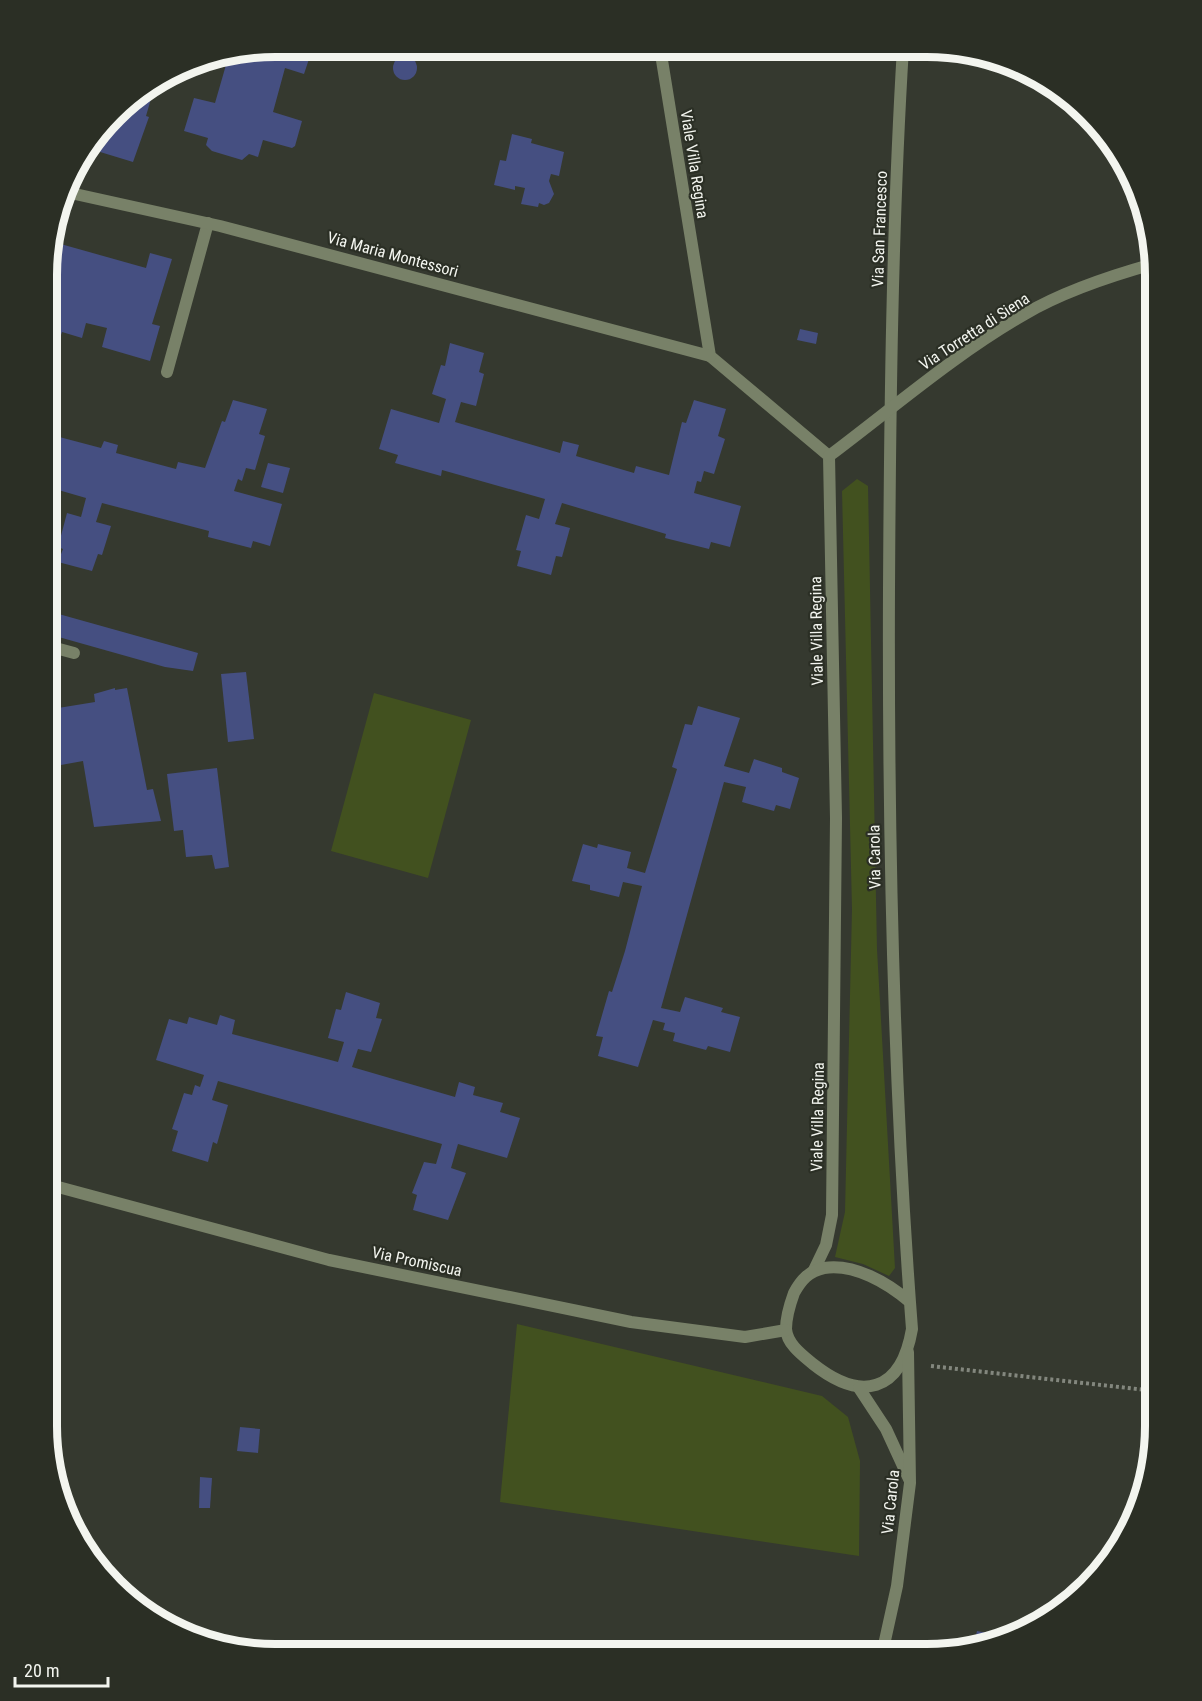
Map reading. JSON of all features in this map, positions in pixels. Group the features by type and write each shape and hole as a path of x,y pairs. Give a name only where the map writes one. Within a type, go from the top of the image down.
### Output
{"street":[{"name":"Viale Villa Regina","path":"661,57 710,356"},
{"name":"Via San Francesco","path":"889,410 903,57"},
{"name":"Via Maria Montessori","path":"73,194 208,223 710,356"},
{"path":"167,372 208,223"},
{"name":"Via Torretta di Siena","path":"829,456 947,365 1026,313 1115,274 1145,266"},
{"path":"710,356 829,456"},
{"name":"Via Carola","path":"889,410 888,785 893,992 910,1302"},
{"name":"Viale Villa Regina","path":"814,1270 826,1245 832,1215 837,819 829,456"},
{"path":"57,648 74,653"},
{"name":"Via Promiscua","path":"57,1187 329,1260 631,1322 745,1337 786,1330"},
{"path":"830,1267 854,1271 891,1285 910,1302 912,1329 909,1357 895,1375 883,1384 859,1388 830,1378 797,1351 786,1330 789,1304 800,1281 814,1270 830,1267"},
{"name":"Via Carola","path":"884,1644 897,1586 910,1483 909,1357"},
{"path":"859,1388 886,1429 910,1483"}],"path":[{"path":"909,1357 1145,1390"}],"green space":[{"path":"857,479 868,486 877,949 895,1268 889,1276 863,1264 835,1257 845,1212 852,909 842,491"},
{"path":"374,693 471,720 428,878 331,851"},
{"path":"517,1324 822,1396 848,1417 860,1461 859,1556 500,1502"}],"building":[{"path":"260,57 310,57 304,74 285,68 273,112 302,121 295,146 292,148 263,140 258,157 249,154 242,160 212,151 206,145 208,138 184,131 194,98 215,103 227,62"},
{"path":"399,57 411,57 417,63 417,73 410,80 400,80 393,73 393,63"},
{"path":"152,95 146,116 149,117 133,162 96,151 111,131 131,111"},
{"path":"512,134 532,139 531,143 564,152 559,176 551,174 549,181 554,194 549,203 544,205 539,203 538,207 521,204 525,188 515,186 515,190 494,185 500,160 506,161"},
{"path":"59,244 146,268 150,253 172,259 152,324 160,326 150,361 102,347 107,328 86,323 82,338 62,332 61,335 57,334 57,260"},
{"path":"800,329 818,333 816,344 797,340"},
{"path":"450,343 484,353 479,372 484,374 476,406 461,402 455,422 560,453 563,441 579,445 576,456 634,473 636,466 669,475 682,422 686,423 694,400 726,409 718,436 725,439 714,474 704,471 701,482 697,481 694,493 741,506 730,547 711,542 709,549 665,538 666,534 562,503 555,524 570,528 562,557 556,556 551,575 517,566 521,551 516,550 526,515 539,519 545,499 442,470 441,476 395,463 398,455 379,449 391,409 439,423 446,399 432,394 441,365 445,366"},
{"path":"233,400 267,409 259,434 265,436 255,470 246,468 242,481 238,479 234,491 282,504 270,546 253,541 251,548 208,537 209,531 102,503 96,522 111,526 102,555 98,554 92,571 58,562 63,549 58,547 67,513 81,517 86,498 57,490 57,436 101,448 104,441 118,445 116,453 176,469 178,462 205,468 222,421 225,422"},
{"path":"268,463 290,468 283,493 261,487"},
{"path":"57,614 198,653 193,671 165,667 57,637"},
{"path":"246,672 254,739 228,742 221,674"},
{"path":"115,688 115,690 127,688 147,790 153,789 161,821 94,827 83,761 61,765 57,740 57,708 95,702 94,694"},
{"path":"698,706 740,718 724,766 749,773 754,759 782,768 782,772 799,778 790,809 776,805 774,811 742,802 746,787 724,782 661,1008 680,1012 685,997 723,1008 721,1012 740,1017 730,1052 708,1046 706,1050 673,1041 675,1033 663,1030 665,1023 653,1020 638,1067 598,1056 603,1037 596,1036 609,991 612,992 625,951 642,886 623,882 619,897 590,890 590,885 572,881 583,844 597,848 598,844 631,852 627,868 645,873 677,769 672,767 685,724 692,725"},
{"path":"217,768 229,867 215,869 212,855 186,857 183,830 174,831 167,774"},
{"path":"346,992 380,1003 376,1018 382,1019 371,1052 358,1049 352,1067 455,1097 459,1082 475,1087 473,1095 503,1103 500,1112 520,1118 507,1158 458,1144 451,1168 466,1173 448,1220 413,1210 417,1195 412,1193 424,1162 436,1164 442,1144 218,1081 212,1100 228,1105 217,1144 213,1142 208,1162 172,1151 178,1131 172,1129 184,1093 192,1095 195,1085 200,1087 204,1075 156,1060 169,1019 187,1024 189,1017 217,1025 220,1015 235,1020 232,1034 338,1062 344,1042 328,1038 336,1009 341,1010"},
{"path":"240,1427 260,1429 258,1453 237,1451"},
{"path":"200,1477 212,1478 210,1508 199,1508"},
{"path":"977,1631 992,1634 984,1637 975,1639"}]}
